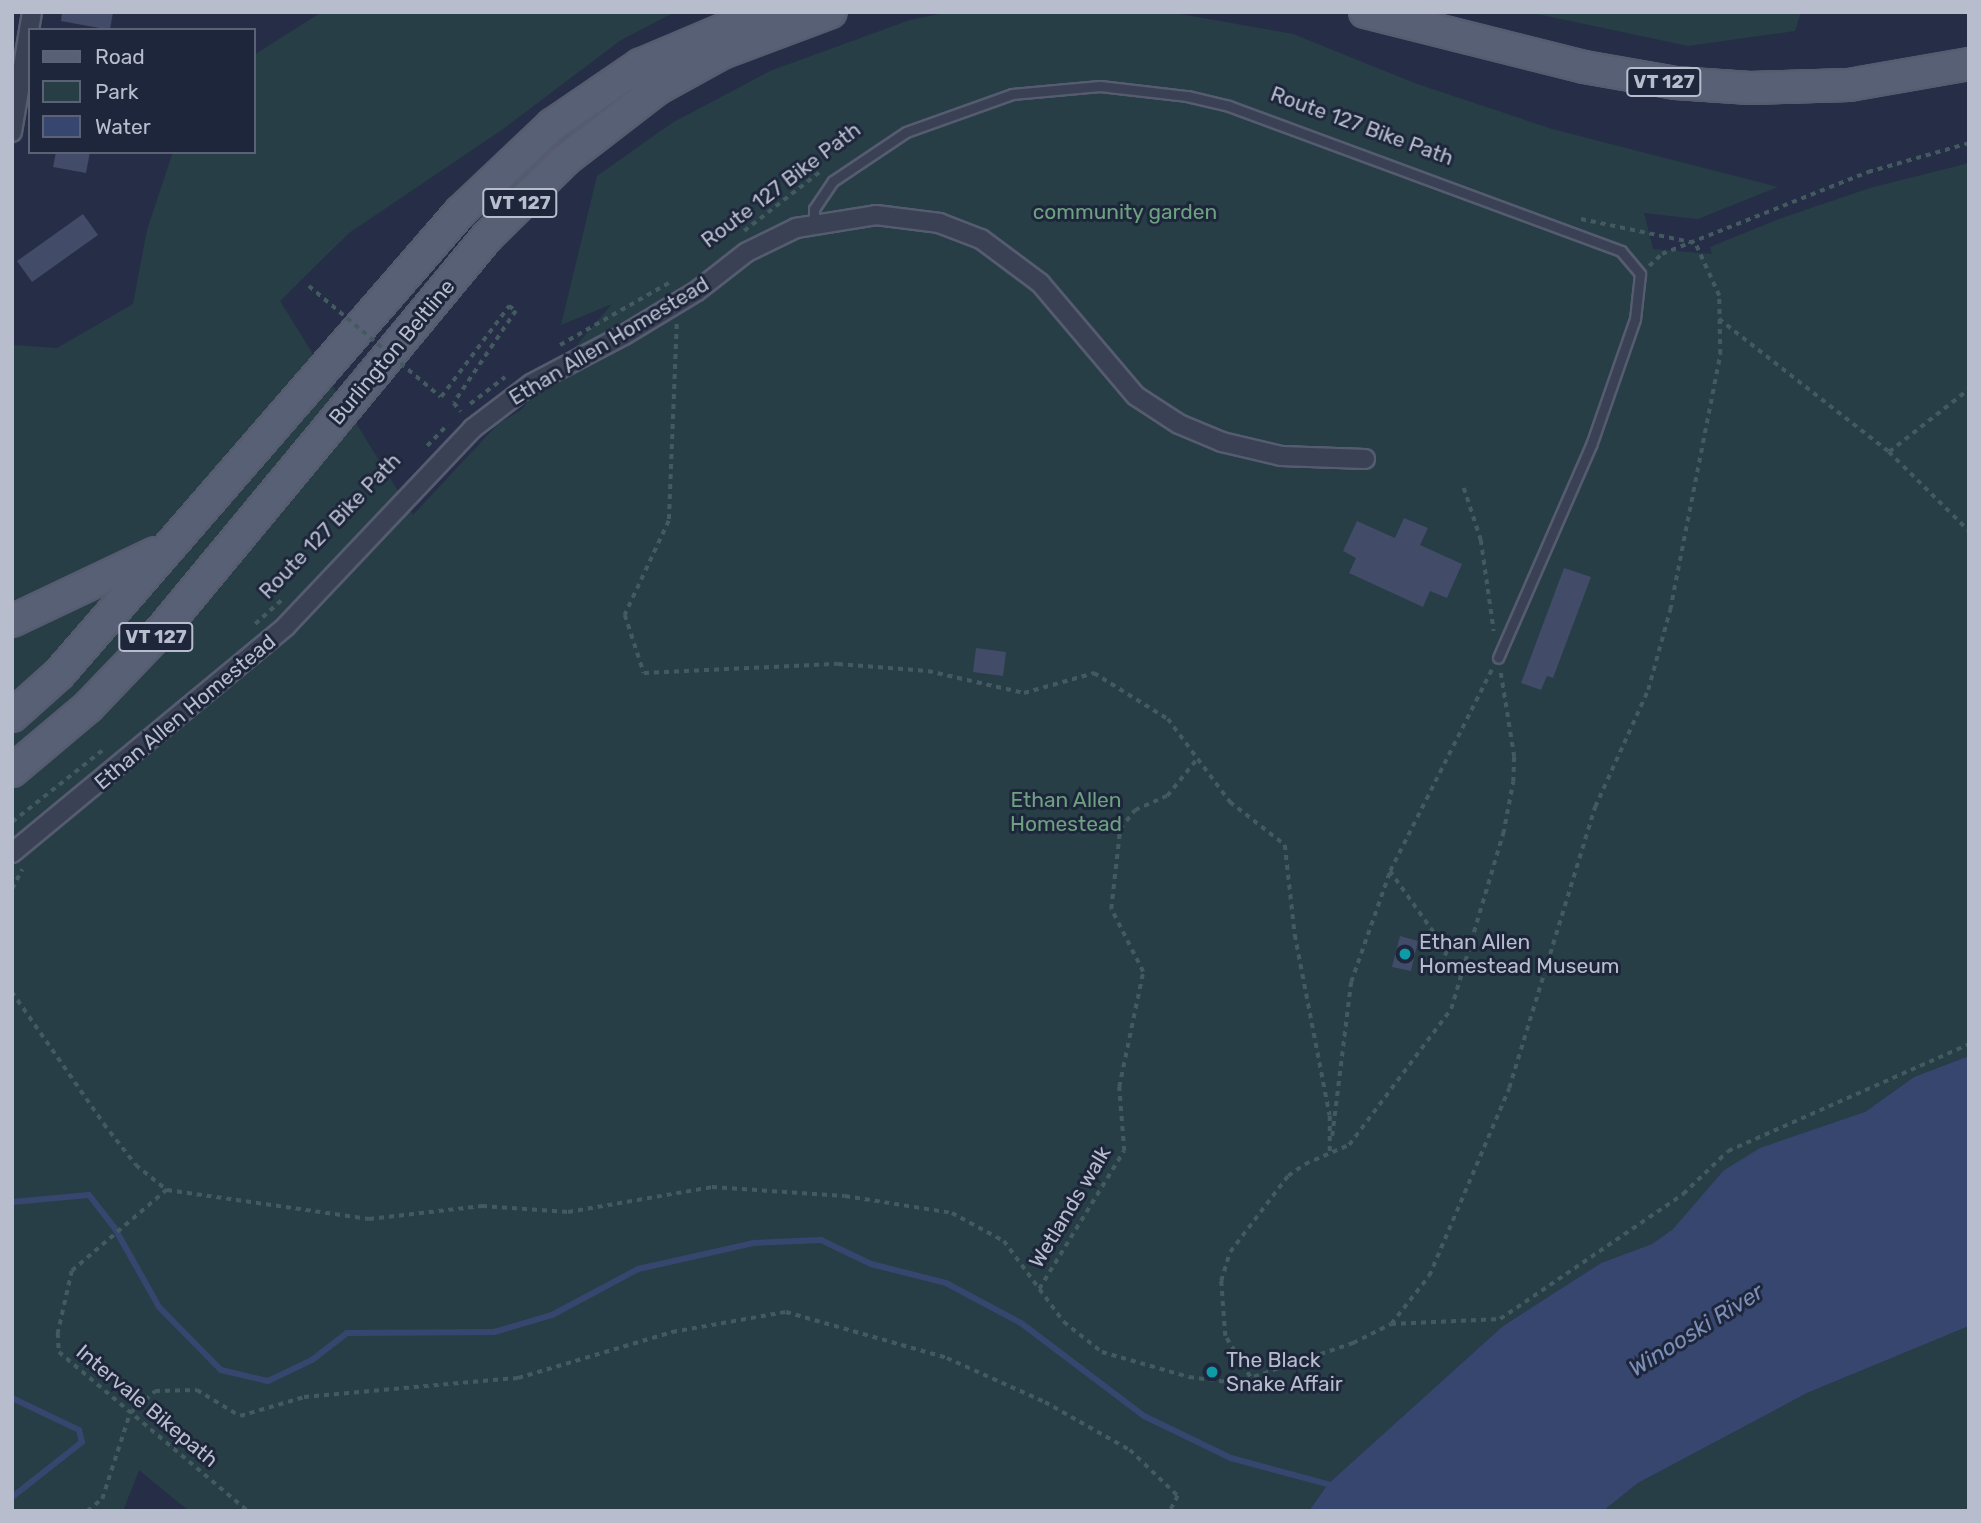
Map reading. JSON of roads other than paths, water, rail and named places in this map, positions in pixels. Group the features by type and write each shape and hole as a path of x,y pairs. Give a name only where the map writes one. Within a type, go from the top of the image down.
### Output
{"main road":[{"name":"Burlington Beltline","path":"12,716 59,674 460,212 552,125 640,65 765,12"},
{"name":"Burlington Beltline","path":"12,771 88,707 161,631 487,237 565,160 657,89 722,53 831,12"},
{"name":"VT 127","path":"1365,12 1584,67 1676,83 1750,88 1837,86 1969,64"},
{"path":"12,621 126,570 173,542"}],"street":[{"path":"12,132 28,36"},
{"name":"Ethan Allen Homestead","path":"12,853 286,626 472,429 531,384 678,302 747,252 776,236 814,223 853,216 899,217 939,223 981,239 1040,284 1136,396 1179,424 1222,442 1281,456 1365,459"}],"lane":[{"path":"814,223 814,209 833,181 906,132 1012,94 1101,86 1187,96 1229,106 1621,251 1640,274 1635,319 1600,417 1498,657"}],"water":[{"name":"Winooski River","path":"1969,1056 1969,1326 1807,1393 1638,1483 1603,1511 1309,1511 1328,1484 1503,1326 1601,1263 1652,1244 1673,1229 1723,1171 1760,1148 1865,1112 1914,1077"}],"waterway":[{"path":"12,1202 89,1195 114,1227 159,1307 221,1370 268,1381 312,1360 347,1333 494,1332 552,1315 638,1269 753,1243 821,1240 871,1264 946,1283 1021,1323 1144,1416 1231,1458 1335,1486"},
{"path":"12,1398 79,1430 82,1442 12,1497"}],"place":[{"name":"Ethan Allen Homestead Museum","path":"1405,954"},
{"name":"The Black Snake Affair","path":"1212,1372"}],"park label":[{"name":"community garden","path":"1125,212"}]}
